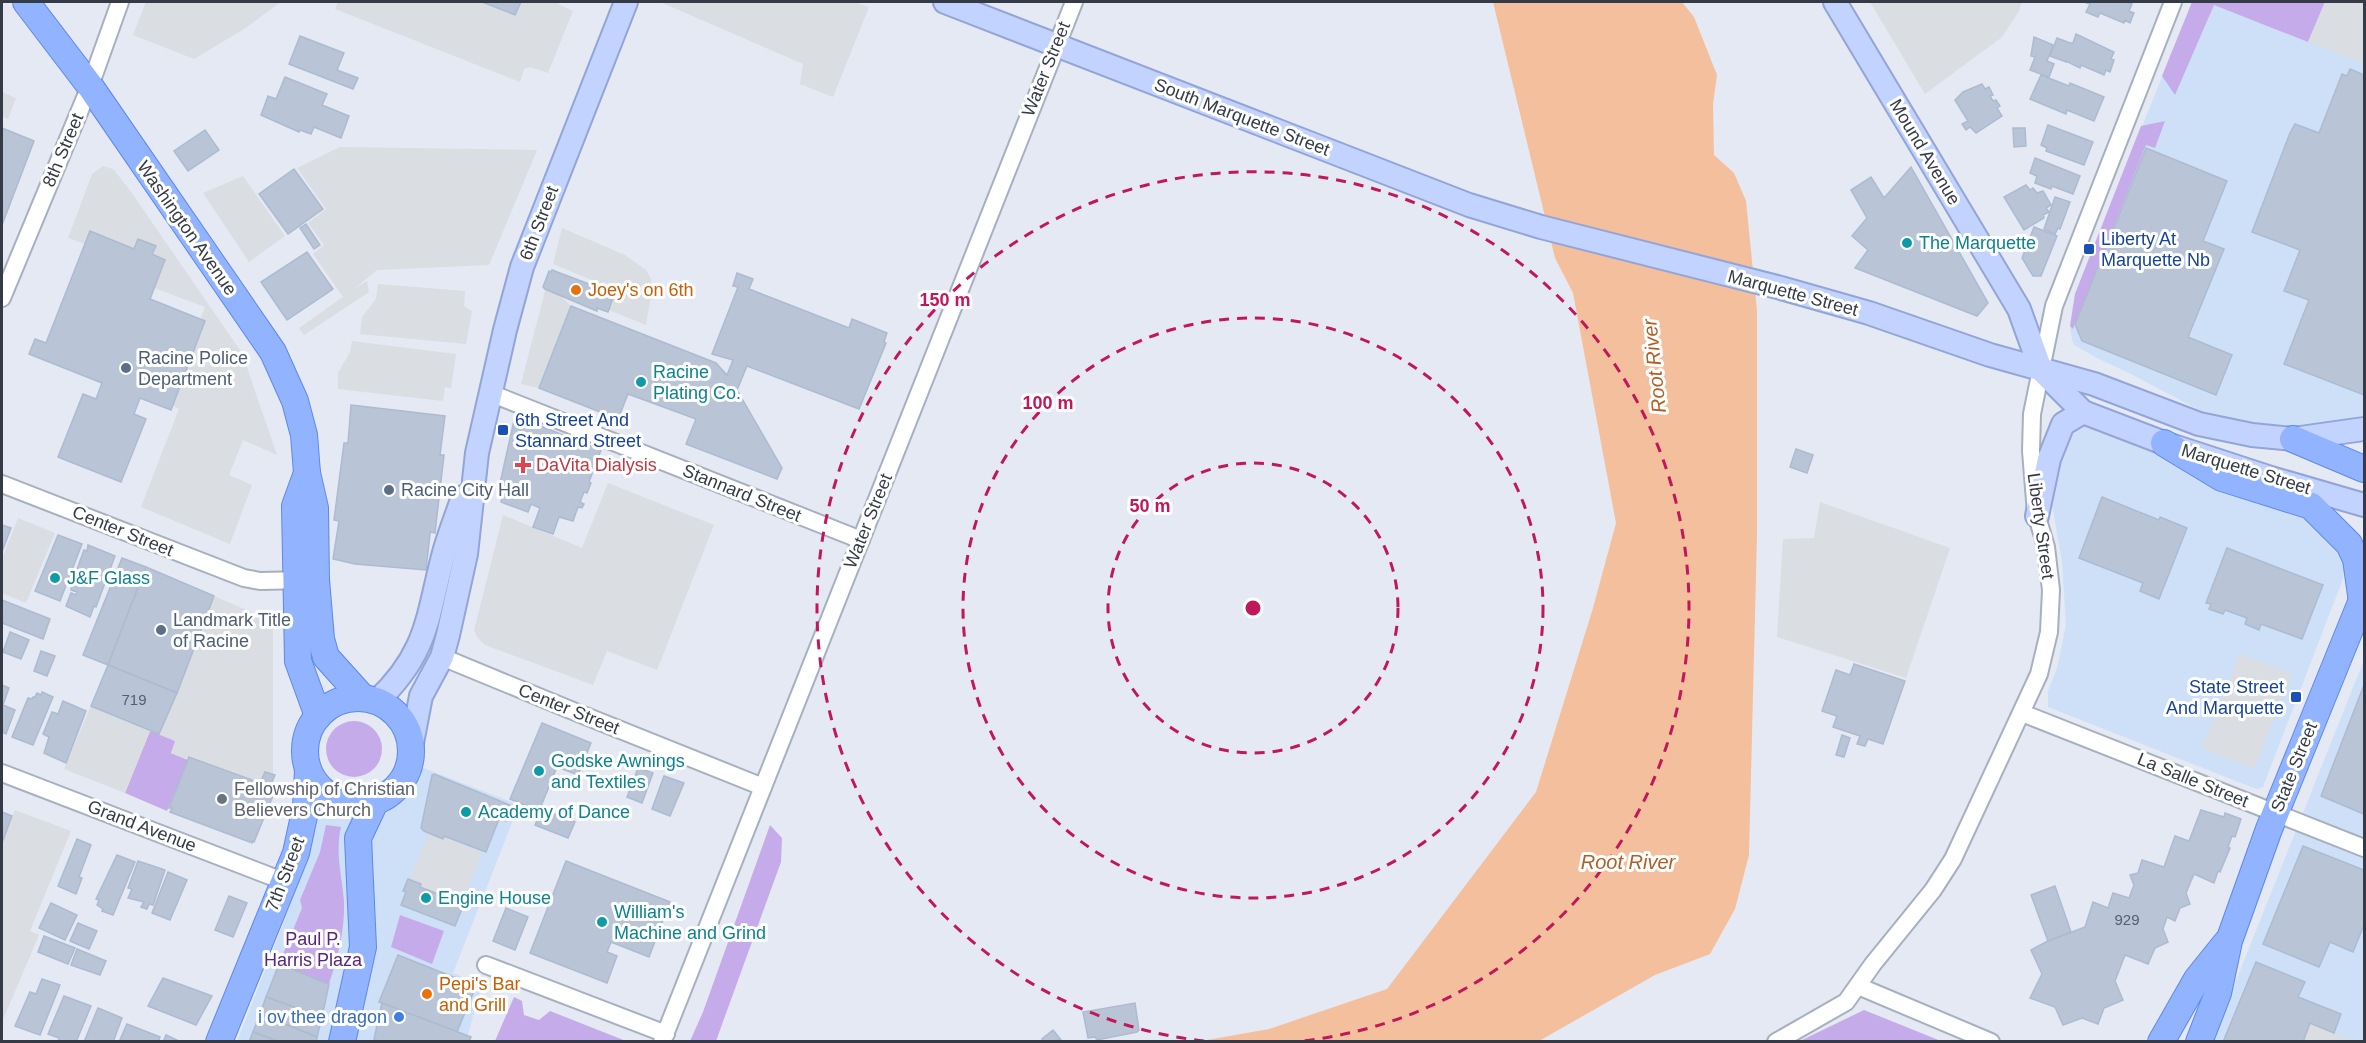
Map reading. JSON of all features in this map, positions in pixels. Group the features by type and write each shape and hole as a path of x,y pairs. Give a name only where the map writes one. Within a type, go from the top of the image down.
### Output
{"main road":[{"name":"Washington Avenue","path":"26,2 90,86 273,352 289,385 304,435 306,473 315,508 298,661 318,716"},
{"path":"2293,439 2364,469"},
{"path":"2164,443 2222,478 2311,506 2349,544 2356,559 2363,598"},
{"name":"Washington Avenue","path":"306,580 326,657 370,699"},
{"name":"State Street","path":"2199,1041 2218,993 2229,941 2275,813 2363,598"},
{"path":"370,699 394,712 401,719 411,748 410,759 402,780 395,788 376,800 353,804 332,797 315,783 308,770 305,752 307,736 318,716 338,701 370,699"},
{"name":"7th Street","path":"219,1041 296,853 308,795 308,770"},
{"path":"342,1041 363,947 358,838 376,800"},
{"name":"State Street","path":"2161,1041 2197,979 2229,941"}],"street":[{"name":"8th Street","path":"2,298 90,86 120,2"},
{"name":"6th Street","path":"411,748 421,696 442,657 466,554 477,453 522,267 626,2"},
{"name":"South Marquette Street","path":"945,2 1469,205 1541,227"},
{"name":"Water Street","path":"664,1038 1055,45 1074,2"},
{"name":"Mound Avenue","path":"1835,2 2019,309 2041,370"},
{"name":"Liberty Street","path":"1776,1041 1846,1002 1933,890 1953,859 2022,713 2042,663 2050,611 2048,564 2037,516 2031,441 2032,414 2054,306 2173,2"},
{"name":"Marquette Street","path":"1541,227 1781,288 1869,313 2041,370 2094,384 2199,424 2252,435 2293,439 2364,429"},
{"name":"Marquette Street","path":"2041,370 2083,412 2164,443 2364,506"},
{"name":"Stannard Street","path":"490,393 861,540"},
{"path":"2037,516 2049,459 2063,424 2083,412"},
{"name":"6th Street","path":"370,699 401,676 419,649 432,609 445,549 477,453"},
{"name":"Center Street","path":"2,483 244,578 306,580"},
{"name":"Center Street","path":"442,657 763,787"},
{"name":"La Salle Street","path":"2022,713 2364,848"},
{"name":"Grand Avenue","path":"2,773 283,881"},
{"path":"486,965 664,1038"},
{"path":"1858,986 1991,1041"}],"shaded area":[{"path":"146,2 281,2 244,29 194,59 133,35"},
{"path":"338,2 479,2 515,16 522,2 559,2 558,4 573,11 548,73 530,67 524,69 520,82 335,9"},
{"path":"660,2 853,2 869,7 833,97 800,84 803,64"},
{"path":"1870,2 2022,2 2019,11 2002,37 1925,94"},
{"path":"2192,2 2364,2 2364,419 2313,428 2269,427 2212,417 2074,345 2070,326 2075,294"},
{"path":"2325,2 2364,2 2364,63 2308,42"},
{"path":"2,92 16,98 8,119 2,116"},
{"path":"340,147 537,150 489,265 377,270 354,289 367,281 369,292 304,335 299,328 343,297 313,254 324,245 308,223 326,209 297,168"},
{"path":"103,166 113,169 129,189 242,353 277,455 243,440 229,475 252,485 230,544 141,507 179,409 170,404 205,307 152,287 161,259 90,232 85,244 68,238 92,174"},
{"path":"243,176 285,236 249,262 203,193"},
{"path":"562,228 625,255 646,270 651,279 651,296 646,325 609,310 611,288 553,264"},
{"path":"547,283 571,306 539,388 521,384"},
{"path":"378,284 465,291 464,306 472,311 466,344 360,334 362,317 376,299"},
{"path":"352,341 456,354 451,388 445,387 443,401 338,389 338,373 350,352"},
{"path":"2082,425 2303,507 2345,558 2343,579 2263,787 2258,789 2251,787 2048,707 2048,691 2057,668 2066,625 2062,562 2049,487 2069,431"},
{"path":"608,483 714,525 657,670 607,651 593,685 485,645 474,630 503,515 582,548"},
{"path":"1820,502 1950,548 1906,678 1777,637 1783,539 1814,538"},
{"path":"18,518 55,533 26,603 2,593 2,559"},
{"path":"214,596 273,623 273,788 190,756 188,760 171,753 175,741 159,734"},
{"path":"2240,653 2292,674 2254,769 2202,748"},
{"path":"2364,660 2364,1041 2212,1041"},
{"path":"91,706 150,731 125,793 64,769"},
{"path":"421,767 519,805 453,973 482,985 466,1041 237,1042 282,927 317,825 318,811 326,807 342,814 380,819 407,795"},
{"path":"15,810 71,831 30,931 39,935 2,1022 2,844"},
{"path":"429,831 482,852 462,903 409,882"},
{"path":"2310,1023 2354,1041 2303,1042"}],"green space":[{"path":"2192,2 2325,2 2308,42 2214,5 2175,95 2162,76"},
{"path":"2165,121 2155,148 2146,145 2073,329 2070,326 2075,294 2141,126"},
{"path":"349,721 359,721 374,729 380,738 382,749 380,760 374,769 359,777 349,777 338,772 331,765 326,754 326,744 331,733 338,726"},
{"path":"150,731 176,741 171,753 188,760 167,811 125,793"},
{"name":"Paul P. Harris Plaza","path":"326,825 341,827 339,855 344,901 340,943 329,984 279,964 302,908 300,900 320,852"},
{"path":"770,825 782,838 781,862 716,1041 690,1041 703,1012"},
{"path":"400,915 444,931 432,964 391,947"},
{"path":"514,997 522,1001 524,1015 539,1020 550,1011 626,1041 495,1041"},
{"path":"1864,1010 1941,1041 1800,1041"}],"water":[{"name":"Root River","path":"1493,2 1682,2 1694,17 1717,75 1713,104 1714,155 1734,173 1746,201 1757,311 1757,534 1749,855 1735,909 1710,954 1655,975 1539,1041 1196,1042 1269,1029 1387,989 1536,792 1593,608 1616,523 1573,293 1555,258"}],"building":[{"path":"482,2 521,2 515,15"},
{"path":"2084,2 2127,2 2132,4 2129,11 2134,13 2130,23 2125,20 2124,23 2100,13 2098,17 2086,12 2090,4"},
{"path":"2076,34 2114,52 2110,72 2106,70 2104,75 2050,56 2057,38 2073,43"},
{"path":"300,36 344,53 337,70 358,78 353,89 289,64"},
{"path":"2034,37 2053,45 2047,61 2054,64 2049,77 2030,70 2035,57 2031,56"},
{"path":"2350,69 2364,75 2364,395 2284,364 2309,300 2284,291 2300,250 2252,232 2295,124 2319,133 2342,74 2347,76"},
{"path":"2041,75 2069,86 2070,83 2104,97 2094,121 2067,110 2066,114 2030,99"},
{"path":"285,77 327,94 322,105 349,116 341,138 314,127 311,134 300,130 299,132 261,115 268,96 276,99"},
{"path":"1982,84 1985,89 1989,87 1993,95 1990,96 2000,106 1997,108 2002,116 1976,133 1970,127 1966,130 1962,124 1968,121 1955,100 1963,92"},
{"path":"2048,125 2093,142 2084,165 2046,151 2047,148 2041,145"},
{"path":"2,128 34,141 2,225"},
{"path":"2013,128 2025,128 2026,146 2014,147"},
{"path":"205,130 219,150 188,171 174,151"},
{"path":"2146,148 2227,181 2203,241 2224,249 2188,337 2232,355 2216,395 2082,341 2075,324"},
{"path":"2035,158 2080,176 2073,194 2052,186 2051,189 2035,183 2037,176 2030,173"},
{"name":"The Marquette","path":"1911,167 1988,303 1977,316 1855,268 1868,250 1852,236 1867,218 1851,190 1871,177 1884,198"},
{"path":"294,169 323,209 288,234 259,194"},
{"path":"2026,185 2037,193 2043,191 2051,205 2046,208 2049,212 2043,215 2044,218 2024,230 2004,197"},
{"path":"2055,197 2070,202 2060,229 2058,228 2055,234 2044,229"},
{"path":"306,224 320,245 314,249 300,228"},
{"path":"2034,227 2057,236 2041,276 2033,276 2022,258"},
{"name":"Racine Police Department","path":"90,231 134,249 138,239 156,246 152,254 165,260 150,299 205,321 171,410 140,398 134,414 146,419 121,482 58,457 83,394 96,399 102,383 29,354 35,339 46,343"},
{"path":"307,252 333,289 287,320 261,282"},
{"name":"Joey's on 6th","path":"552,270 614,295 608,312 597,308 597,311 545,289 543,287 549,271"},
{"name":"Racine Plating Co.","path":"737,273 753,279 749,289 849,328 852,319 887,333 884,342 886,343 859,409 747,366 737,390 782,468 777,479 686,444 696,419 628,394 618,419 539,388 571,306 716,363 727,375 733,360 712,354 738,287 733,286"},
{"name":"Racine City Hall","path":"351,405 445,416 440,455 444,455 435,533 430,534 426,570 355,564 333,559 339,521 334,520 344,443 348,443"},
{"path":"515,416 601,450 587,493 584,492 580,502 584,504 582,508 578,507 573,521 559,517 553,534 533,527 540,508 531,504 528,512 501,502 503,494 498,492"},
{"path":"1796,449 1813,455 1807,473 1790,467"},
{"path":"2102,497 2159,520 2160,517 2187,528 2159,599 2140,591 2143,583 2079,558"},
{"path":"2,525 11,528 2,552"},
{"name":"J&F Glass","path":"58,535 82,544 60,601 35,591"},
{"path":"88,545 115,556 90,617 66,606 71,593 76,595 77,592 71,590 72,583"},
{"path":"2227,548 2323,585 2302,639 2261,624 2259,630 2245,624 2247,618 2225,610 2223,614 2209,609 2211,604 2206,603"},
{"path":"122,558 146,567 108,665 83,655"},
{"name":"Landmark Title of Racine","path":"146,567 214,596 177,693 108,665"},
{"path":"2,600 50,619 43,639 2,623"},
{"path":"10,632 29,640 21,659 3,652"},
{"path":"41,651 55,656 47,676 34,671"},
{"path":"1854,664 1905,681 1883,744 1868,739 1865,746 1857,744 1860,736 1833,727 1837,716 1822,711 1836,670 1850,675"},
{"path":"108,665 177,693 159,734 91,706"},
{"path":"2,685 9,688 3,705 15,710 6,734 2,732"},
{"path":"2364,685 2364,814 2321,796"},
{"path":"42,692 53,697 33,745 12,737 28,698 32,699 37,693 41,695"},
{"path":"63,701 86,711 66,763 44,753 49,737 43,734 52,712 58,714"},
{"name":"Godske Awnings and Textiles","path":"542,723 591,743 578,775 557,767 539,811 510,799"},
{"path":"1842,735 1850,738 1844,757 1836,755"},
{"name":"Fellowship of Christian Believers Church","path":"189,757 260,783 265,772 275,775 270,787 275,791 254,842 170,812 172,808 169,808"},
{"path":"638,768 653,773 642,803 627,797"},
{"name":"Academy of Dance","path":"434,774 512,806 506,821 499,819 486,852 444,836 443,839 421,828"},
{"path":"664,776 684,783 670,816 652,809"},
{"path":"542,809 575,822 568,838 535,825"},
{"path":"2201,810 2224,817 2225,813 2241,819 2214,883 2194,874 2186,893 2190,904 2180,908 2175,921 2167,917 2163,929 2168,942 2155,948 2148,964 2125,955 2115,981 2123,1000 2104,1008 2098,1024 2082,1018 2063,1025 2055,1007 2030,998 2042,974 2031,950 2085,927 2093,902 2108,908 2113,893 2129,898 2134,885 2130,875 2138,873 2142,860 2164,867 2175,836 2189,841"},
{"path":"2,812 12,816 2,843"},
{"path":"77,839 91,845 79,877 82,878 76,894 58,886"},
{"path":"2303,846 2364,870 2364,925 2353,952 2330,942 2319,967 2263,944"},
{"path":"117,855 135,862 113,915 102,911 103,909 97,905 99,900 96,899"},
{"path":"138,861 165,870 153,905 149,904 147,909 141,907 144,902 128,898 132,889 128,888"},
{"name":"William's Machine and Grind","path":"566,861 670,902 649,957 611,942 607,952 617,956 607,983 530,953"},
{"path":"168,872 187,880 170,920 152,913"},
{"name":"Engine House","path":"408,879 421,884 420,887 464,904 455,926 401,905"},
{"path":"2055,886 2071,932 2048,941 2031,895"},
{"path":"229,896 247,903 233,937 215,930"},
{"path":"51,903 77,915 65,940 39,928"},
{"path":"506,908 528,917 515,950 493,941"},
{"path":"78,923 97,931 89,949 70,941"},
{"path":"44,936 75,948 68,964 38,952"},
{"path":"77,949 106,961 100,975 71,965"},
{"name":"Pepi's Bar and Grill","path":"398,955 476,986 457,1032 379,1002"},
{"path":"2256,962 2305,982 2298,997 2341,1014 2334,1033 2310,1023 2303,1042 2223,1042"},
{"path":"279,964 329,984 322,1017 266,997"},
{"path":"163,978 212,996 196,1025 148,1006"},
{"path":"42,979 60,985 40,1035 15,1026 30,992 36,994"},
{"path":"64,996 91,1006 76,1042 58,1042 59,1038 48,1034"},
{"path":"266,997 322,1017 317,1037 260,1014"},
{"name":"i ov thee dragon","path":"382,1003 471,1037 469,1042 381,1042 374,1039"},
{"path":"1135,1003 1139,1030 1137,1032 1097,1040 1095,1037 1088,1038 1083,1012"},
{"path":"98,1008 122,1018 113,1042 84,1042"},
{"path":"260,1014 317,1037 316,1042 280,1042 253,1032"},
{"path":"127,1024 160,1037 158,1042 119,1042"},
{"path":"1053,1030 1061,1040 1044,1042 1042,1039"},
{"path":"253,1032 280,1042 249,1042"},
{"path":"166,1035 181,1042 163,1042"}],"place":[{"name":"The Marquette","path":"1907,243"},
{"name":"Liberty At Marquette Nb","path":"2089,249"},
{"name":"Joey's on 6th","path":"576,290"},
{"name":"Racine Police Department","path":"126,368"},
{"name":"Racine Plating Co.","path":"641,382"},
{"name":"6th Street And Stannard Street","path":"503,430"},
{"name":"DaVita Dialysis","path":"523,465"},
{"name":"Racine City Hall","path":"389,490"},
{"name":"J&F Glass","path":"55,578"},
{"name":"Landmark Title of Racine","path":"161,630"},
{"name":"State Street And Marquette","path":"2296,697"},
{"name":"Godske Awnings and Textiles","path":"539,771"},
{"name":"Fellowship of Christian Believers Church","path":"222,799"},
{"name":"Academy of Dance","path":"466,812"},
{"name":"Engine House","path":"426,898"},
{"name":"William's Machine and Grind","path":"602,922"},
{"name":"Pepi's Bar and Grill","path":"427,994"},
{"name":"i ov thee dragon","path":"399,1017"}]}
